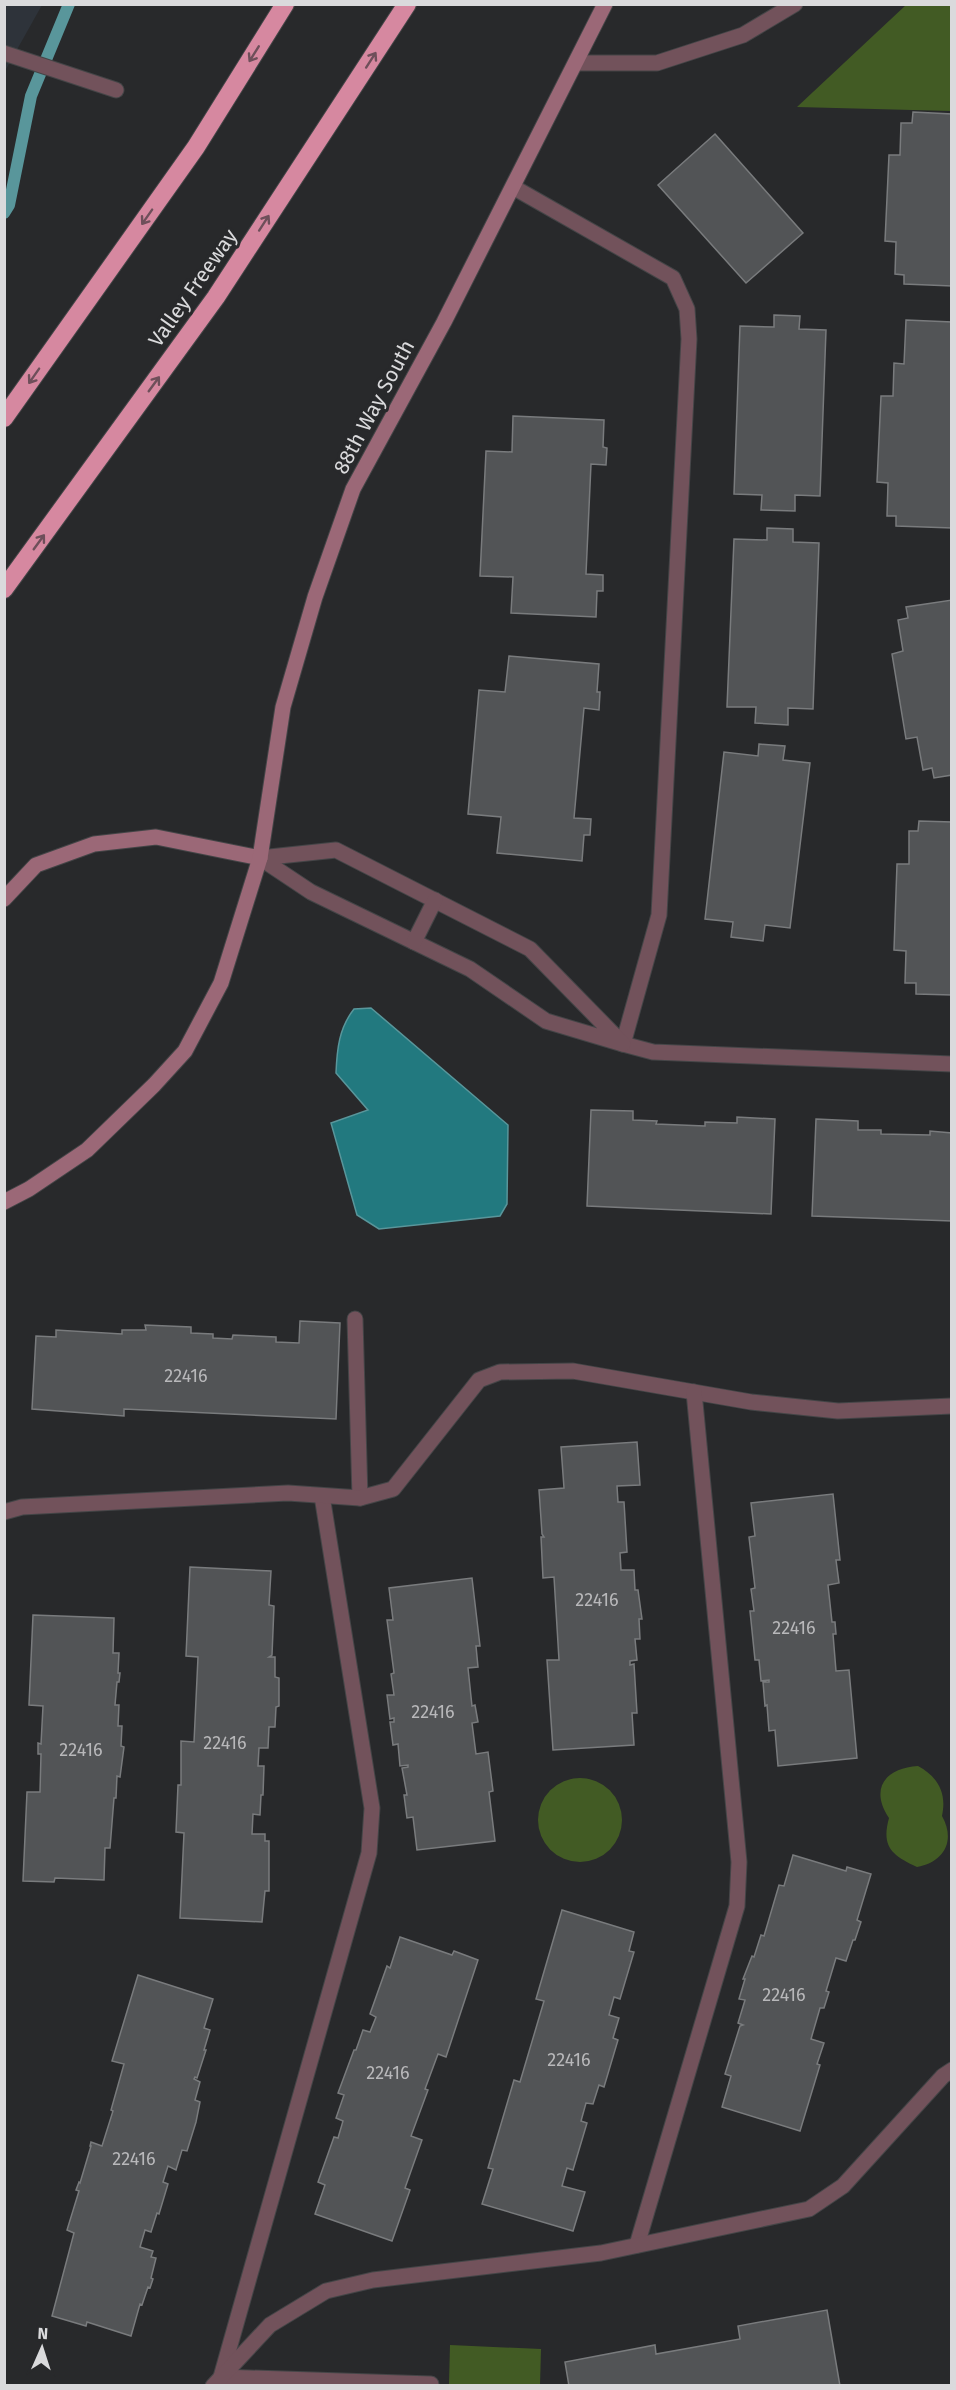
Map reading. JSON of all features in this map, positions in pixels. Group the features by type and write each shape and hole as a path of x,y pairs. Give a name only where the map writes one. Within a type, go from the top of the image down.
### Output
{"highway":[{"path":"4,418 196,147 285,4"},
{"name":"Valley Freeway","path":"4,589 216,297 407,4"}],"street":[{"name":"88th Way South","path":"4,1202 29,1190 87,1150 154,1085 185,1052 221,983 260,858 283,708 315,597 353,489 444,322 606,4"},
{"path":"576,63 657,63 743,34 795,4"},
{"path":"7,53 116,90"},
{"path":"513,187 673,278 687,309 689,339 659,915 623,1044"},
{"path":"4,899 36,865 94,844 156,837 260,858 336,850 530,949 623,1044"},
{"path":"260,858 310,892 470,969 546,1021 623,1044 653,1052 951,1064"},
{"path":"414,942 435,900"},
{"path":"355,1319 360,1498"},
{"path":"4,1512 22,1507 288,1493 360,1498 393,1489 479,1380 500,1372 573,1371 751,1402 837,1411 951,1406"},
{"path":"637,2245 737,1906 739,1862 694,1392"},
{"path":"217,2381 369,1853 372,1808 322,1496"},
{"path":"217,2381 270,2325 326,2291 373,2280 601,2253 809,2210 843,2186 951,2070"},
{"path":"217,2381 431,2384"}],"shaded area":[{"path":"5,5 42,5 5,71"}],"green space":[{"path":"906,5 951,5 951,111 797,107"},
{"path":"918,1766 931,1775 939,1786 943,1800 942,1816 948,1834 945,1849 940,1855 917,1867 895,1854 888,1843 886,1836 889,1818 883,1807 881,1789 889,1775"},
{"path":"580,1778 596,1781 610,1790 619,1804 622,1820 619,1836 610,1850 596,1859 580,1862 564,1859 550,1850 541,1836 538,1820 541,1804 550,1790 564,1781"},
{"path":"450,2345 541,2349 540,2385 449,2385"}],"water":[{"path":"371,1008 508,1125 507,1204 500,1216 379,1229 357,1215 331,1123 368,1110 336,1073 340,1039 349,1016 354,1009"}],"building":[{"path":"913,112 952,114 952,286 904,284 904,275 895,274 896,242 885,241 889,155 900,155 901,123 912,123"},
{"path":"715,134 803,233 746,283 658,185"},
{"path":"774,315 800,316 799,329 826,330 820,496 795,495 795,511 761,510 762,495 734,494 740,326 774,327"},
{"path":"906,320 952,322 952,528 896,526 896,516 887,516 888,483 877,482 881,396 893,396 894,363 904,364"},
{"path":"513,416 604,420 603,447 607,448 606,465 591,464 586,574 603,575 603,591 597,591 596,617 511,613 513,577 480,576 486,451 512,452"},
{"path":"767,528 793,529 793,542 819,543 813,709 788,708 788,725 755,723 756,707 727,707 734,539 767,540"},
{"path":"952,600 952,775 934,778 932,768 923,770 917,737 906,739 892,654 903,651 898,620 908,618 906,607"},
{"path":"509,656 599,664 597,692 600,692 599,710 584,708 574,818 591,819 590,835 584,835 582,861 497,853 501,817 468,814 479,690 505,692"},
{"path":"759,744 785,746 783,760 810,763 790,928 765,925 763,941 731,937 733,922 705,919 724,752 758,756"},
{"path":"919,821 952,822 952,995 916,994 916,983 905,983 906,951 894,950 897,864 909,864 909,831 918,831"},
{"path":"591,1110 633,1111 633,1120 657,1121 656,1124 705,1126 705,1122 737,1123 737,1117 775,1119 771,1214 587,1206"},
{"path":"816,1119 858,1121 858,1130 881,1130 881,1134 930,1135 930,1131 952,1133 952,1221 812,1216"},
{"path":"300,1321 340,1323 336,1419 124,1409 124,1416 32,1409 36,1336 56,1337 56,1330 122,1334 122,1330 146,1330 145,1325 191,1327 191,1333 213,1334 213,1338 232,1339 233,1335 276,1337 276,1342 299,1343"},
{"path":"637,1442 640,1485 617,1486 618,1502 624,1502 627,1552 620,1553 621,1570 634,1570 635,1590 638,1590 642,1619 639,1619 640,1639 635,1639 637,1660 630,1661 630,1665 634,1664 637,1713 632,1713 634,1745 553,1750 547,1660 559,1660 554,1577 543,1578 541,1537 544,1537 539,1490 564,1488 561,1447"},
{"path":"833,1494 840,1560 836,1560 839,1583 828,1585 832,1622 835,1622 836,1634 833,1634 836,1671 849,1670 857,1758 778,1766 775,1730 769,1731 767,1705 765,1706 763,1682 769,1682 769,1680 761,1681 759,1660 755,1660 750,1611 754,1611 751,1589 755,1588 749,1537 755,1536 751,1503"},
{"path":"190,1567 271,1571 269,1605 274,1606 272,1655 269,1657 275,1657 275,1677 279,1678 279,1706 276,1707 275,1727 269,1727 268,1748 259,1748 258,1766 264,1766 263,1795 261,1795 260,1815 253,1814 252,1834 265,1834 265,1841 269,1841 269,1891 265,1891 262,1922 180,1918 184,1833 176,1832 178,1785 181,1785 181,1741 194,1742 198,1657 186,1656"},
{"path":"472,1578 480,1646 476,1646 478,1667 468,1668 472,1706 475,1705 478,1722 472,1723 476,1754 488,1752 493,1791 489,1792 495,1841 417,1850 413,1817 407,1818 404,1795 407,1795 402,1768 408,1765 400,1766 398,1744 393,1745 390,1722 394,1722 394,1718 390,1719 387,1695 394,1695 391,1674 394,1673 387,1620 393,1620 389,1588"},
{"path":"33,1615 114,1618 113,1653 119,1653 118,1673 120,1673 115,1705 119,1705 118,1726 122,1726 121,1746 124,1747 120,1777 117,1776 110,1848 105,1848 104,1880 55,1878 54,1882 23,1881 27,1792 40,1792 41,1754 38,1754 38,1743 41,1744 43,1706 29,1705"},
{"path":"793,1855 846,1871 847,1867 871,1874 857,1920 861,1922 855,1940 853,1940 846,1961 836,1958 826,1991 829,1992 824,2008 820,2008 811,2039 824,2043 817,2064 820,2065 800,2131 722,2107 731,2076 725,2074 740,2026 743,2025 738,2023 745,2000 739,1999 745,1979 743,1979 752,1956 754,1957 761,1935 764,1936 779,1885 784,1886"},
{"path":"562,1910 634,1932 629,1951 634,1952 620,1999 614,1997 609,2015 619,2018 613,2038 618,2040 604,2087 599,2085 593,2104 586,2103 581,2121 587,2123 573,2170 567,2168 562,2186 585,2192 573,2231 482,2204 493,2169 488,2168 514,2080 520,2082 544,2001 536,1999"},
{"path":"400,1937 452,1955 454,1951 478,1960 446,2057 438,2054 425,2089 428,2090 411,2136 422,2140 405,2188 410,2190 392,2241 315,2214 325,2185 318,2182 334,2137 338,2138 343,2121 336,2118 344,2095 338,2093 363,2030 370,2032 376,2017 370,2014 387,1966 390,1968"},
{"path":"138,1975 213,1999 204,2028 210,2030 204,2050 206,2050 197,2078 194,2079 200,2082 195,2100 200,2102 196,2122 187,2151 182,2150 176,2170 168,2166 163,2182 168,2184 159,2214 157,2213 151,2232 145,2230 140,2247 153,2251 151,2257 156,2258 151,2278 153,2279 142,2305 140,2304 131,2336 87,2322 86,2326 52,2316 74,2233 67,2230 79,2191 76,2190 91,2142 102,2146 113,2111 111,2110 124,2064 112,2061"},
{"path":"827,2310 840,2386 569,2386 565,2362 655,2345 656,2354 740,2339 738,2326"}],"waterway":[{"path":"4,213 9,205 31,96 69,4"}]}
